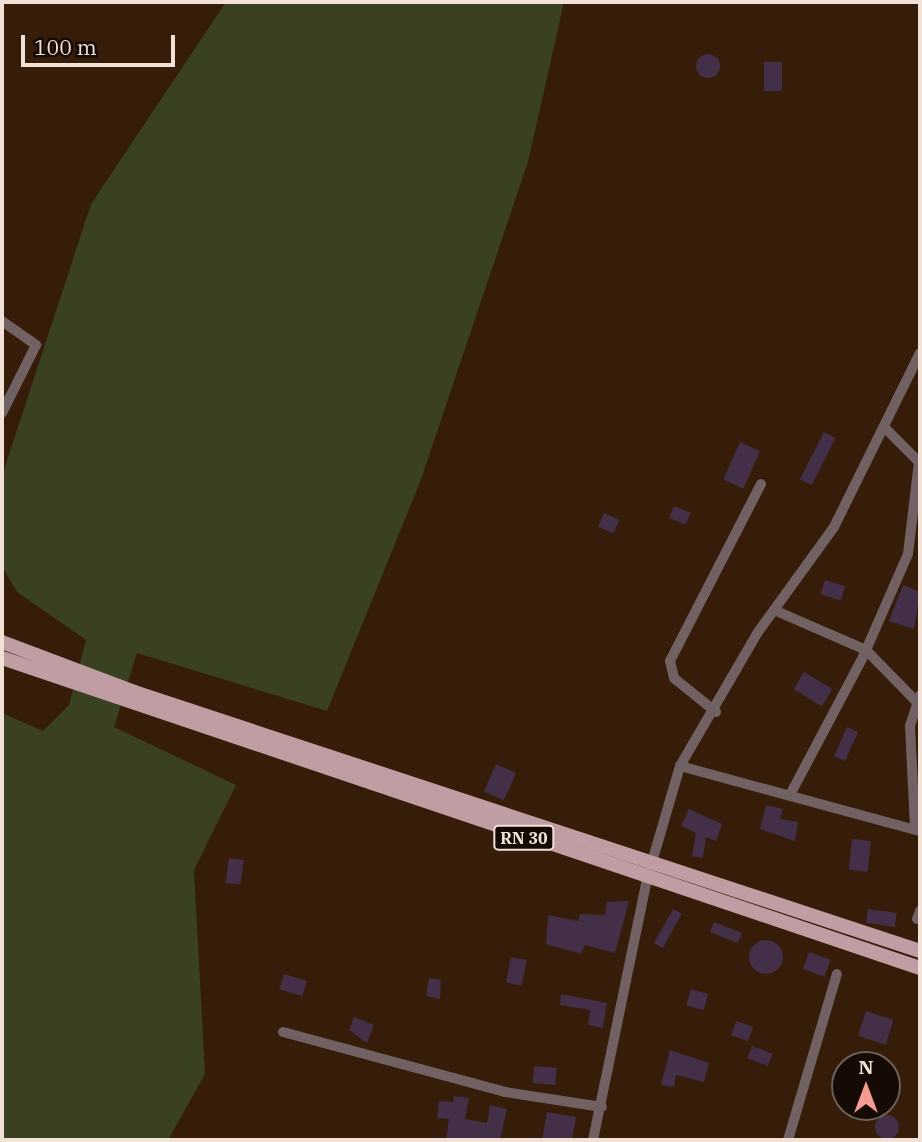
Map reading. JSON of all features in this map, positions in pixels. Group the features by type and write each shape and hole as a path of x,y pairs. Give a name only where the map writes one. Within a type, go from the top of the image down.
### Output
{"main road":[{"name":"RN 30","path":"2,642 71,676 131,698 647,879 920,968"},
{"name":"RN 30","path":"2,659 71,676"},
{"name":"RN 30","path":"131,698 920,951"}],"street":[{"path":"2,321 36,345 2,413"},
{"path":"593,1140 602,1107 647,879 680,766 716,712 774,610 834,527 920,353"},
{"path":"791,793 866,650 908,554 919,485 916,454 885,428"},
{"path":"716,712 674,678 670,660 761,484"},
{"path":"680,766 791,793 918,830 910,726 919,698 866,650 774,610"},
{"path":"788,1140 836,974"},
{"path":"283,1032 505,1092 602,1107"}],"green space":[{"path":"226,2 564,2 528,162 420,482 327,711 137,653 114,727 236,785 194,870 205,1074 168,1140 2,1140 2,713 43,731 69,705 86,640 17,592 2,566 2,476 91,204"}],"building":[{"path":"708,54 717,57 720,66 717,75 708,78 699,75 696,66 699,57"},
{"path":"764,62 782,62 782,91 764,91"},
{"path":"824,432 836,438 812,485 800,479"},
{"path":"740,442 760,451 743,488 723,479"},
{"path":"674,506 691,513 686,525 669,518"},
{"path":"604,513 620,520 613,534 598,527"},
{"path":"825,580 845,586 841,600 821,594"},
{"path":"903,585 920,592 914,629 889,621"},
{"path":"804,672 832,689 822,706 794,689"},
{"path":"847,727 858,732 845,761 834,756"},
{"path":"496,764 516,773 504,800 484,791"},
{"path":"766,805 783,809 780,819 798,822 795,841 760,829"},
{"path":"689,809 722,824 716,841 706,837 703,858 692,856 696,833 681,826"},
{"path":"852,839 871,841 868,872 849,870"},
{"path":"229,858 244,860 240,885 226,883"},
{"path":"629,901 615,953 585,945 581,954 546,944 548,915 578,921 580,914 605,915 607,902"},
{"path":"673,909 682,914 663,948 654,943"},
{"path":"868,909 897,913 895,927 866,923"},
{"path":"714,922 742,933 738,943 710,932"},
{"path":"766,940 778,945 783,957 778,969 766,974 754,969 749,957 754,945"},
{"path":"809,952 831,960 824,977 803,969"},
{"path":"511,957 527,960 522,986 506,983"},
{"path":"284,974 307,981 302,996 279,989"},
{"path":"429,978 441,980 440,999 426,996"},
{"path":"691,989 708,994 704,1010 686,1005"},
{"path":"561,994 607,1003 603,1028 588,1025 590,1010 560,1005"},
{"path":"866,1011 894,1020 886,1045 858,1036"},
{"path":"354,1017 374,1025 367,1043 349,1030"},
{"path":"736,1021 753,1027 748,1041 731,1035"},
{"path":"752,1046 773,1054 768,1066 747,1058"},
{"path":"670,1050 709,1063 704,1082 676,1075 674,1087 661,1085"},
{"path":"534,1066 557,1068 555,1085 533,1083"},
{"path":"454,1096 469,1098 465,1119 487,1123 490,1105 507,1109 500,1140 446,1140 449,1119 437,1118 439,1101 453,1102"},
{"path":"547,1112 576,1117 572,1140 542,1140"},
{"path":"878,1121 898,1123 898,1131 891,1138 883,1138 876,1131"}]}
